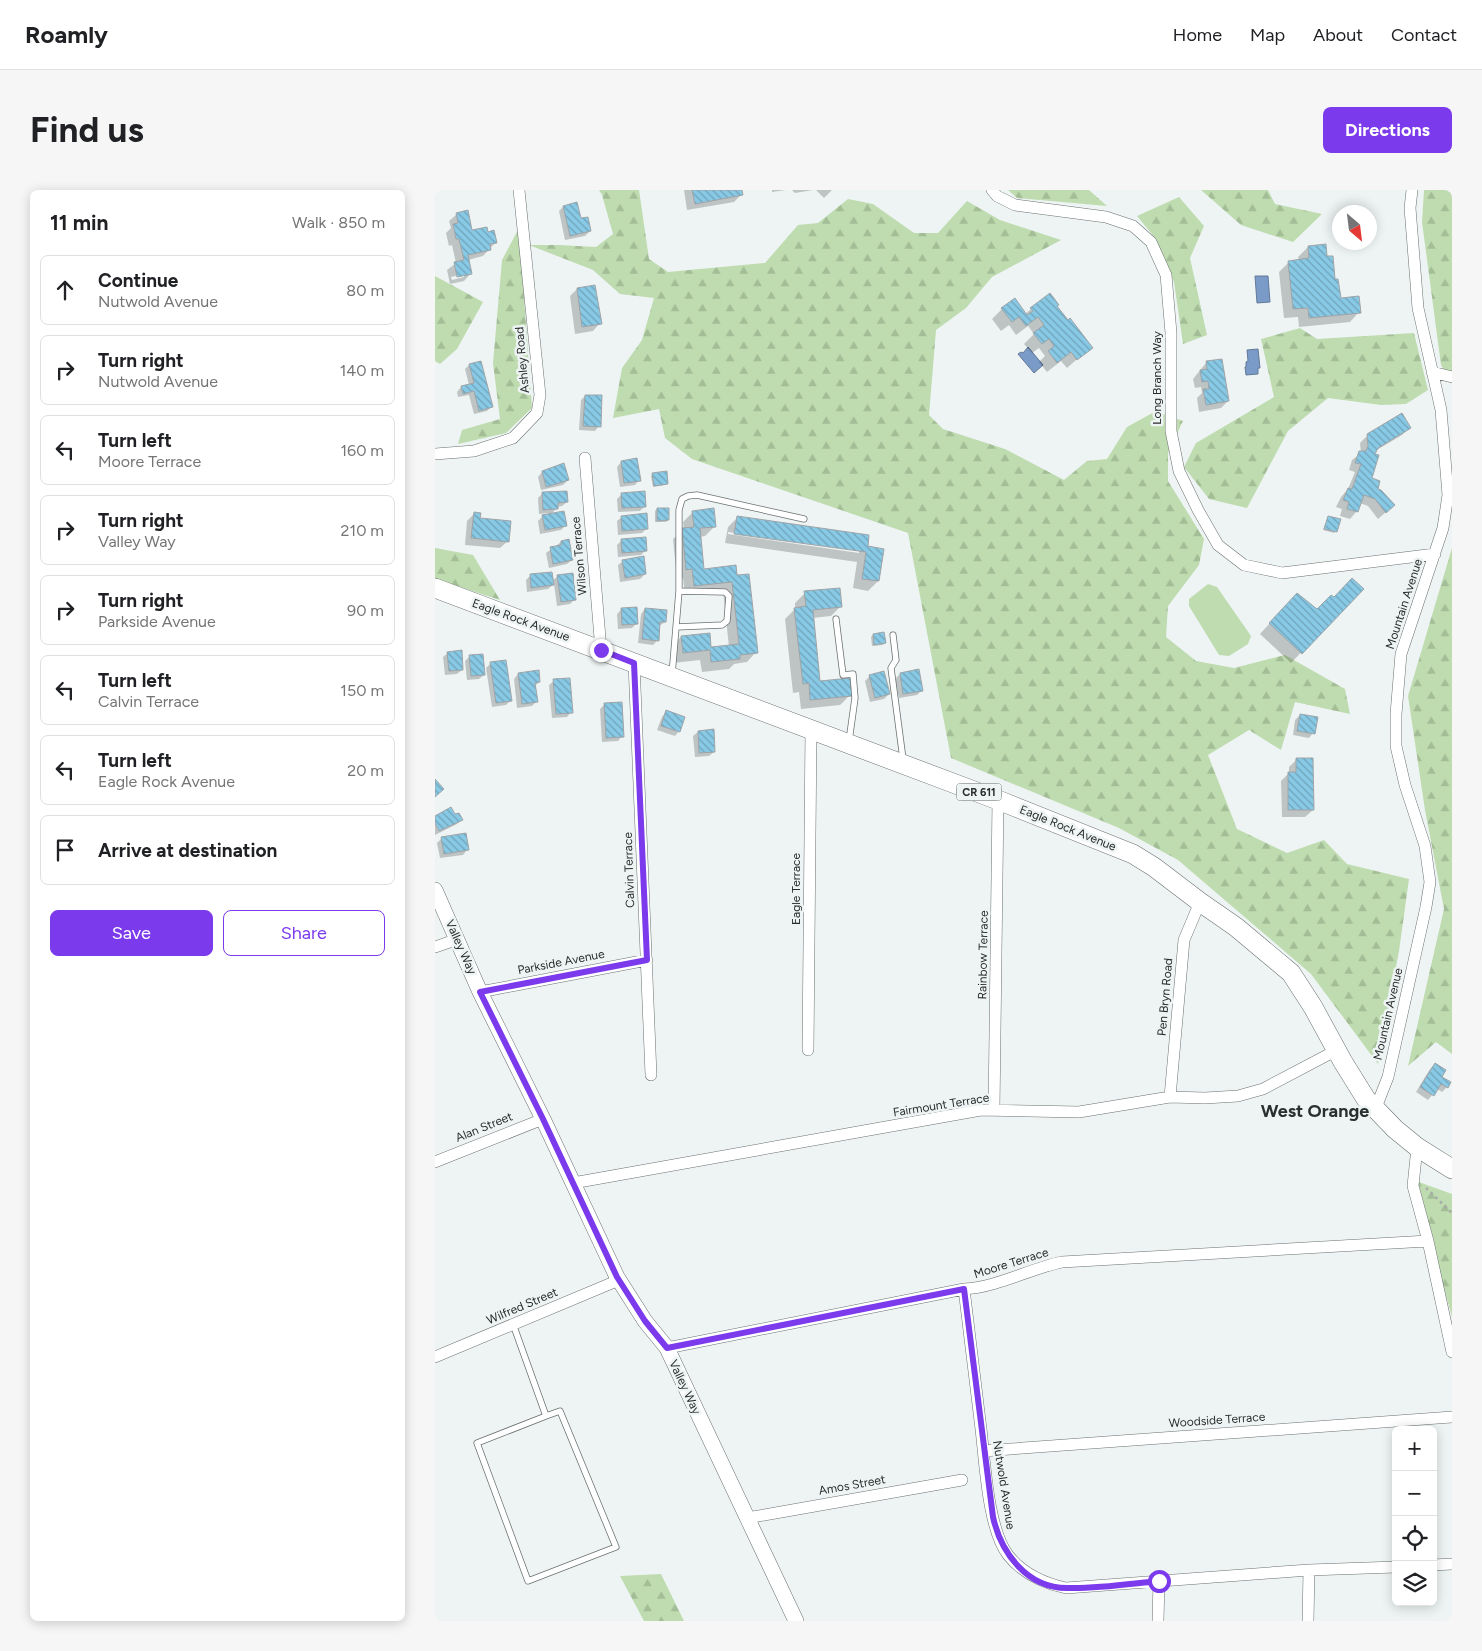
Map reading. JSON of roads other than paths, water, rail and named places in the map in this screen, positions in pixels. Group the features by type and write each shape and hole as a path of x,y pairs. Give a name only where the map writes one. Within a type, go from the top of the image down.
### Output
{"main road":[{"name":"Eagle Rock Avenue","path":"435,588 849,743 1133,854 1155,867 1200,902 1236,926 1291,974 1313,1007 1361,1091 1375,1110 1417,1147 1452,1169"}],"street":[{"name":"Ashley Road","path":"435,454 475,451 513,438 537,413 540,395 519,190"},
{"name":"Long Branch Way","path":"992,190 997,196 1015,205 1106,217 1133,226 1151,242 1166,275 1171,333 1171,431 1179,470 1198,510 1218,545 1244,565 1282,573 1435,554"},
{"name":"Mountain Avenue","path":"1375,1110 1390,1068 1427,907 1430,882 1425,846 1405,786 1396,746 1396,714 1401,654 1443,528 1447,495 1441,410 1418,308 1409,208 1412,190"},
{"path":"1432,372 1452,377"},
{"name":"Wilson Terrace","path":"585,458 601,650"},
{"name":"Calvin Terrace","path":"634,663 651,1075"},
{"name":"Eagle Terrace","path":"808,1050 811,729"},
{"name":"Rainbow Terrace","path":"994,1110 998,800"},
{"name":"Valley Way","path":"435,890 458,938 480,992 543,1119 619,1280 645,1321 667,1348 796,1621"},
{"name":"Pen Bryn Road","path":"1170,1096 1184,940 1200,902"},
{"path":"435,947 458,938"},
{"name":"Parkside Avenue","path":"480,992 647,960"},
{"name":"Fairmount Terrace","path":"573,1184 981,1110 1079,1112 1170,1096 1205,1098 1238,1096 1263,1089 1337,1050"},
{"name":"Alan Street","path":"435,1162 543,1119"},
{"path":"1417,1147 1413,1186 1428,1240 1452,1352"},
{"name":"Moore Terrace","path":"667,1348 964,1289 981,1288 1042,1266 1062,1262 1428,1240"},
{"name":"Wilfred Street","path":"435,1357 619,1280"},
{"name":"Nutwold Avenue","path":"964,1289 983,1451 993,1517 999,1539 1008,1554 1019,1567 1033,1578 1049,1585 1066,1588 1309,1570 1392,1566"},
{"name":"Woodside Terrace","path":"983,1451 1452,1417"},
{"name":"Amos Street","path":"747,1518 961,1480"},
{"path":"1437,1565 1452,1564"},
{"path":"1308,1621 1309,1570"},
{"path":"1158,1621 1159,1581"}],"lane":[{"path":"672,677 679,591 679,510 682,499 697,495 804,519"},
{"path":"676,627 722,626 727,621 729,596 725,592 679,591"},
{"path":"836,620 843,675 853,674 855,698 849,743"},
{"path":"893,635 896,660 891,668 903,764"},
{"path":"513,1324 546,1416"},
{"path":"560,1410 616,1547 528,1581 477,1443 546,1416 560,1410"}],"water":[{"path":"1255,276 1268,276 1270,302 1257,303"},
{"path":"1028,347 1043,365 1034,373 1018,354 1023,353"},
{"path":"1258,349 1260,368 1258,368 1258,374 1246,375 1247,350"}],"district":[{"name":"West Orange","path":"1315,1111"}]}
